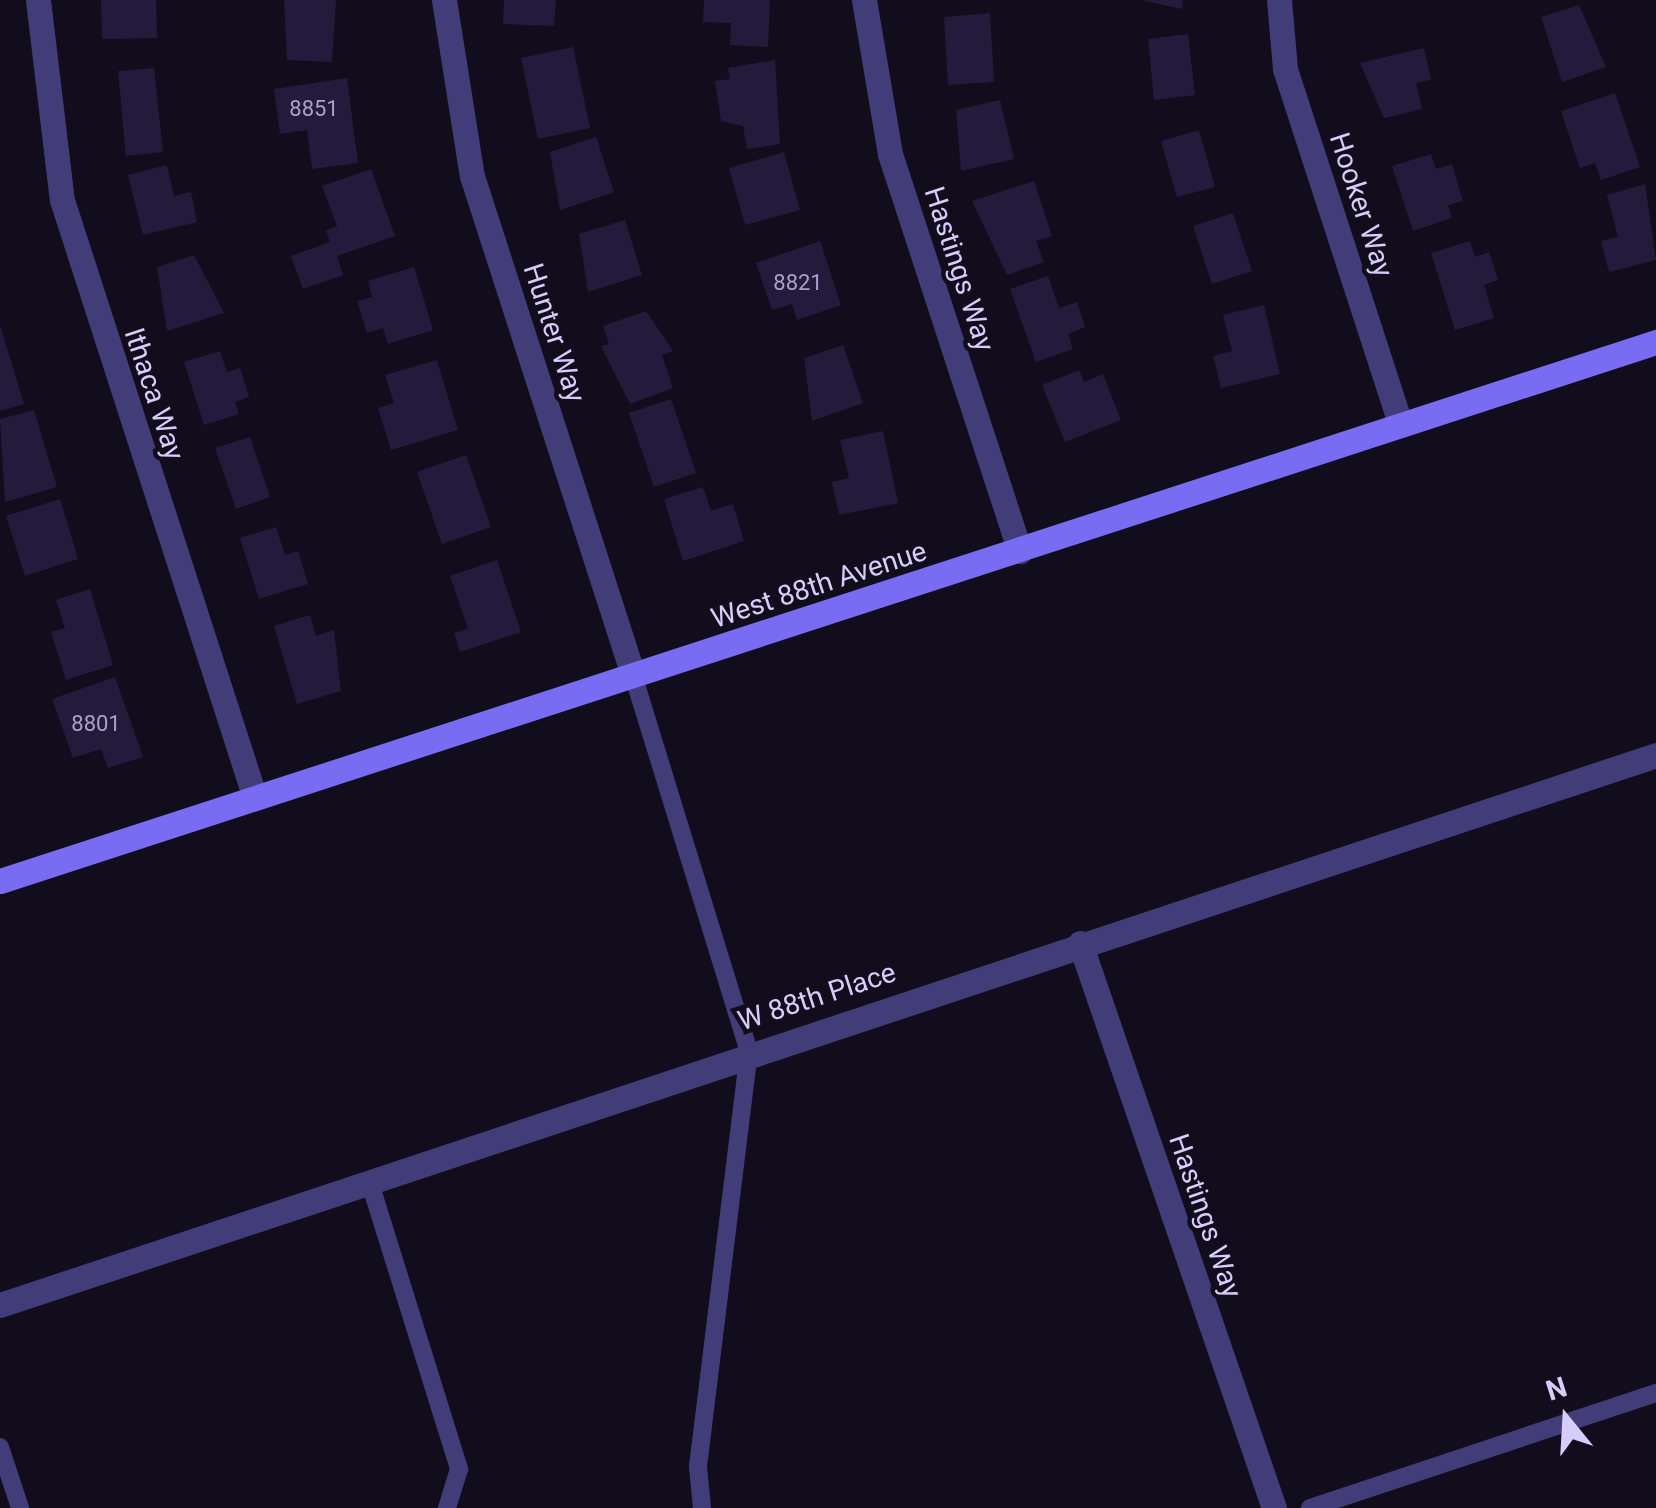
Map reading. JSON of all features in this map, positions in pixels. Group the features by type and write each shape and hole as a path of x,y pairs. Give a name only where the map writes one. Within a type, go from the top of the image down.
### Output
{"street":[{"name":"Ithaca Way","path":"38,0 62,200 255,798"},
{"name":"Hunter Way","path":"444,0 472,176 634,678"},
{"name":"Hastings Way","path":"864,0 890,154 1020,551"},
{"name":"Hooker Way","path":"1279,0 1285,68 1401,425"},
{"name":"West 88th Avenue","path":"0,881 634,678 1656,342"},
{"name":"W 88th Place","path":"0,1306 370,1183 748,1050 1656,755"},
{"name":"Hastings Way","path":"1080,943 1274,1508"}],"lane":[{"path":"634,678 748,1050 698,1467 702,1508"},
{"path":"370,1183 459,1469 447,1508"},
{"path":"1310,1508 1656,1393"},
{"path":"0,1447 20,1508"}],"building":[{"path":"101,0 156,0 157,38 102,39"},
{"path":"284,0 336,0 332,62 287,60"},
{"path":"504,0 556,0 554,26 503,24"},
{"path":"704,0 770,0 768,47 730,45 731,23 703,22"},
{"path":"1141,0 1183,0 1182,9"},
{"path":"1579,5 1606,67 1562,82 1541,17"},
{"path":"990,13 994,82 948,85 944,17"},
{"path":"1188,34 1195,95 1154,100 1148,39"},
{"path":"573,47 590,128 538,139 521,58"},
{"path":"1424,48 1431,80 1416,83 1422,109 1384,118 1360,63"},
{"path":"775,60 780,144 747,149 743,126 721,121 715,81 730,79 728,68"},
{"path":"154,68 163,152 126,156 118,71"},
{"path":"347,78 358,163 312,169 307,130 280,134 274,89"},
{"path":"1615,93 1640,167 1601,180 1595,163 1580,168 1561,111"},
{"path":"1000,100 1014,159 961,171 956,110"},
{"path":"1199,130 1215,187 1177,197 1161,141"},
{"path":"596,137 614,192 560,210 550,152"},
{"path":"784,152 800,210 745,225 729,168"},
{"path":"1431,154 1436,169 1452,164 1463,201 1448,205 1452,218 1413,231 1392,166"},
{"path":"167,165 174,196 191,192 197,222 143,235 128,175"},
{"path":"371,169 395,236 337,256 343,275 303,289 291,256 330,242 326,231 337,226 322,186"},
{"path":"1034,181 1052,236 1036,241 1044,262 1007,275 972,201"},
{"path":"1645,184 1656,260 1609,272 1601,241 1618,237 1607,195"},
{"path":"1233,213 1252,271 1212,284 1193,226"},
{"path":"625,220 642,275 588,292 579,234"},
{"path":"820,241 841,305 797,320 792,304 772,310 756,263"},
{"path":"1470,241 1475,257 1489,252 1498,280 1484,285 1494,318 1455,330 1431,253"},
{"path":"194,255 224,313 167,331 157,267"},
{"path":"414,267 433,330 388,344 383,328 367,333 357,301 372,297 368,281"},
{"path":"1048,276 1059,308 1077,302 1085,327 1068,334 1073,349 1036,362 1010,289"},
{"path":"1264,305 1280,374 1221,388 1213,356 1232,351 1223,315"},
{"path":"646,311 673,351 662,355 673,388 630,404 601,346 609,344 603,326"},
{"path":"0,325 24,404 0,411"},
{"path":"843,345 863,403 812,421 804,358"},
{"path":"220,351 227,372 240,368 249,397 235,402 239,414 204,425 184,362"},
{"path":"437,360 458,430 391,450 378,408 394,403 385,375"},
{"path":"1079,370 1084,382 1103,374 1121,420 1065,442 1042,385"},
{"path":"671,399 696,473 654,487 629,413"},
{"path":"34,410 57,487 5,502 0,419"},
{"path":"883,431 898,503 839,515 832,482 849,478 840,440"},
{"path":"250,437 270,497 236,509 215,448"},
{"path":"466,455 491,527 442,544 417,472"},
{"path":"703,487 711,511 733,504 744,541 683,561 664,499"},
{"path":"60,499 78,559 25,576 6,516"},
{"path":"276,527 285,555 298,551 308,584 259,599 240,538"},
{"path":"497,560 521,632 460,652 454,633 468,629 450,576"},
{"path":"90,589 113,665 66,680 51,632 65,628 56,600"},
{"path":"310,615 316,636 334,630 341,691 297,704 274,626"},
{"path":"115,677 143,757 108,768 101,749 73,758 52,699"}]}
